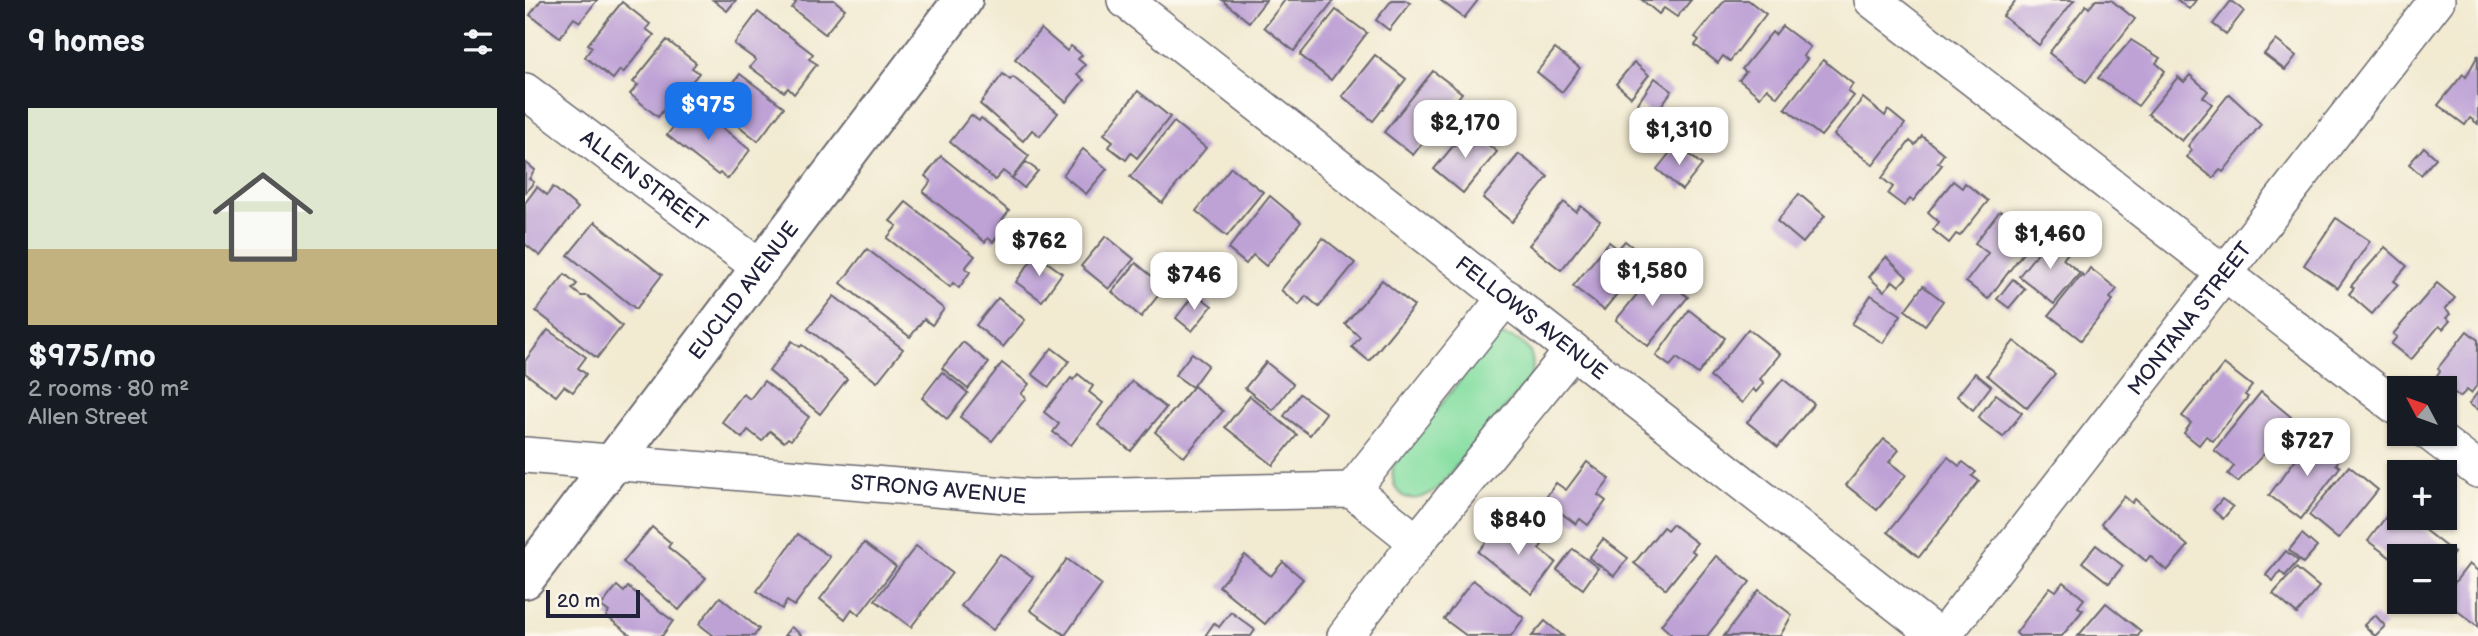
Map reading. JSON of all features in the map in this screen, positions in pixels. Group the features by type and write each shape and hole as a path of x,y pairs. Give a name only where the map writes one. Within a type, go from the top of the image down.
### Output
{"street":[{"name":"EUCLID AVENUE","path":"525,579 963,0"},
{"name":"FELLOWS AVENUE","path":"1125,0 1940,636"},
{"path":"1873,0 2387,400"},
{"name":"MONTANA STREET","path":"1940,636 2437,0"},
{"name":"ALLEN STREET","path":"525,91 762,269"},
{"path":"1417,542 1352,490 1506,297"},
{"path":"1345,636 1417,542 1573,351"},
{"path":"2447,446 2478,470"},
{"name":"STRONG AVENUE","path":"525,455 1031,497 1352,490"}],"green space":[{"path":"1504,336 1519,341 1529,351 1533,364 1530,379 1438,488 1420,498 1405,497 1395,486 1393,466 1492,339"}],"building":[{"path":"541,0 597,0 580,22 574,18 560,37 530,15"},
{"path":"713,0 736,0 727,11"},
{"path":"792,0 834,0 845,9 825,34 792,8 796,3"},
{"path":"1222,0 1266,0 1249,22"},
{"path":"1285,0 1334,0 1294,51 1264,27"},
{"path":"1392,0 1405,0 1410,3 1389,30 1376,20"},
{"path":"1440,0 1478,0 1464,18"},
{"path":"1642,0 1691,0 1677,17 1664,8 1659,14"},
{"path":"1725,0 1748,0 1766,14 1730,61 1723,56 1718,63 1695,45 1699,40 1695,37"},
{"path":"2016,0 2074,0 2039,45 2003,16"},
{"path":"2096,0 2111,0 2135,19 2086,82 2049,53 2086,5 2089,8"},
{"path":"2176,0 2196,0 2189,9"},
{"path":"2231,1 2244,11 2226,34 2213,24"},
{"path":"622,2 650,24 646,29 654,35 623,73 620,70 613,79 585,57 592,47 588,44"},
{"path":"1336,10 1367,33 1331,80 1300,55"},
{"path":"758,12 813,54 809,59 817,64 794,94 788,88 784,92 750,67 756,60 734,44"},
{"path":"1782,26 1810,47 1803,56 1807,59 1777,97 1767,88 1760,97 1739,80 1746,72 1742,69 1772,32 1775,35"},
{"path":"1041,29 1067,51 1071,46 1082,55 1078,59 1085,65 1077,74 1084,80 1066,102 1015,59"},
{"path":"667,40 696,63 692,68 699,73 668,111 665,108 658,117 630,94 638,85 633,82"},
{"path":"2131,40 2160,58 2156,63 2165,71 2138,106 2098,78"},
{"path":"2276,40 2296,56 2285,70 2264,54"},
{"path":"1555,49 1580,68 1562,92 1537,72"},
{"path":"1375,55 1406,79 1373,121 1342,96"},
{"path":"2478,55 2478,124 2470,118 2465,125 2438,105 2463,74 2466,77"},
{"path":"1823,60 1853,84 1848,91 1854,96 1821,136 1785,108"},
{"path":"1634,62 1649,75 1631,97 1616,84"},
{"path":"1433,71 1462,93 1413,155 1384,132"},
{"path":"740,74 784,107 758,141 715,107"},
{"path":"1003,74 1010,80 1013,77 1058,113 1040,136 1032,130 1023,141 980,104"},
{"path":"2190,75 2208,91 2203,97 2212,104 2182,141 2148,114 2178,77 2184,82"},
{"path":"1655,78 1672,91 1654,115 1638,103"},
{"path":"1138,91 1170,117 1137,158 1131,153 1126,160 1109,147 1113,141 1104,134"},
{"path":"2229,94 2261,124 2223,172 2220,170 2213,178 2187,157 2192,150 2188,146"},
{"path":"1863,98 1885,116 1888,110 1905,124 1873,165 1834,135"},
{"path":"692,103 750,150 728,179 720,173 718,175 667,135"},
{"path":"971,115 979,121 981,118 1029,156 1012,178 1003,171 995,180 950,142"},
{"path":"1699,115 1717,128 1701,149 1683,136"},
{"path":"1174,122 1206,148 1162,203 1130,177"},
{"path":"1468,128 1497,152 1463,193 1434,169"},
{"path":"1922,136 1944,154 1938,162 1942,165 1913,201 1910,199 1904,206 1888,194 1893,187 1882,178 1910,141 1915,145"},
{"path":"1677,144 1702,165 1682,190 1657,169"},
{"path":"2424,147 2436,158 2421,175 2409,164"},
{"path":"1083,149 1107,169 1086,194 1063,175"},
{"path":"1519,154 1548,177 1512,222 1483,198"},
{"path":"941,156 1009,211 1000,223 1005,227 993,242 988,238 985,242 923,192 931,181 925,176"},
{"path":"525,162 535,170 529,179 534,182 525,193"},
{"path":"1026,162 1038,171 1024,188 1012,178"},
{"path":"1231,167 1263,192 1227,236 1196,211"},
{"path":"1953,181 1962,188 1965,183 1988,201 1960,236 1956,234 1949,243 1933,230 1939,222 1928,212"},
{"path":"537,187 547,195 553,187 578,208 540,256 525,244 525,203"},
{"path":"1799,194 1825,216 1803,243 1777,221"},
{"path":"1270,196 1301,222 1266,266 1253,255 1246,264 1228,249"},
{"path":"906,202 975,256 965,268 970,272 959,288 953,283 950,287 887,238 897,226 890,221"},
{"path":"1564,202 1576,212 1581,206 1600,221 1561,270 1529,245"},
{"path":"2000,211 2035,237 1988,299 1966,282 1988,253 1975,243"},
{"path":"2336,218 2370,241 2338,288 2304,265"},
{"path":"595,222 662,275 636,309 568,255"},
{"path":"1106,236 1134,259 1109,289 1081,266"},
{"path":"2050,237 2069,252 2063,259 2080,273 2054,304 2019,276"},
{"path":"1323,238 1355,263 1319,307 1306,296 1299,305 1281,290"},
{"path":"1625,241 1646,258 1604,310 1573,286 1609,242 1618,249"},
{"path":"2385,247 2407,266 2394,281 2398,284 2372,314 2349,294 2354,288 2351,286"},
{"path":"867,249 944,309 932,325 924,319 910,337 841,283"},
{"path":"1036,254 1062,273 1042,301 1016,282"},
{"path":"1886,257 1907,277 1899,286 1893,281 1884,291 1869,277"},
{"path":"1136,263 1165,287 1141,317 1112,292"},
{"path":"2090,268 2117,289 2110,298 2113,300 2081,340 2049,315"},
{"path":"1656,271 1688,297 1648,346 1616,320"},
{"path":"565,274 577,284 572,289 581,296 588,296 622,326 597,358 536,311"},
{"path":"2013,279 2025,289 2009,308 1997,299"},
{"path":"1382,280 1414,306 1369,361 1352,347 1360,337 1345,324"},
{"path":"2437,283 2455,298 2445,309 2450,314 2446,318 2450,321 2443,329 2439,326 2411,360 2391,344 2397,337 2393,334"},
{"path":"1923,286 1943,301 1925,325 1905,310"},
{"path":"1195,293 1212,306 1192,331 1176,318"},
{"path":"1871,295 1901,315 1883,343 1852,324"},
{"path":"834,296 903,349 877,382 808,329"},
{"path":"998,298 1025,320 1003,347 976,325"},
{"path":"1689,310 1725,338 1698,374 1677,358 1670,366 1656,356"},
{"path":"1748,329 1780,354 1760,379 1764,383 1756,392 1753,389 1742,403 1710,377"},
{"path":"548,330 586,357 578,368 586,374 573,392 564,386 556,396 525,373 525,361"},
{"path":"2467,331 2478,340 2478,384 2471,393 2467,390 2460,397 2457,395 2457,376 2436,376 2440,371 2438,368"},
{"path":"792,341 800,347 802,345 847,379 820,414 769,371"},
{"path":"2014,341 2055,374 2027,408 1987,375"},
{"path":"963,342 989,363 968,389 942,368"},
{"path":"1052,348 1069,361 1049,387 1032,374"},
{"path":"1192,353 1208,365 1192,387 1175,375"},
{"path":"1266,362 1293,384 1273,410 1245,388"},
{"path":"1002,363 1029,384 1021,394 1026,398 992,441 960,417"},
{"path":"2224,364 2252,386 2245,395 2248,397 2213,441 2206,436 2199,445 2184,433 2191,423 2182,416"},
{"path":"942,372 968,393 947,419 922,398"},
{"path":"1975,373 1991,386 1973,410 1957,396"},
{"path":"1078,374 1093,386 1089,392 1103,403 1071,445 1053,432 1059,424 1044,412 1071,378 1073,380"},
{"path":"1783,379 1814,404 1778,447 1747,422"},
{"path":"764,381 809,417 791,440 788,438 784,442 770,431 762,441 748,430 742,438 722,422 743,394 750,399"},
{"path":"1132,381 1166,408 1131,451 1098,425"},
{"path":"1194,386 1223,411 1184,457 1155,432"},
{"path":"2261,392 2291,417 2272,440 2275,442 2238,482 2228,474 2234,466 2214,450"},
{"path":"2478,392 2478,410 2469,404"},
{"path":"1300,394 1326,413 1310,435 1284,416"},
{"path":"1996,394 2022,413 2003,437 1978,418"},
{"path":"1250,396 1297,435 1273,465 1225,427"},
{"path":"2317,438 2341,457 2336,464 2340,467 2301,519 2269,495 2307,444 2311,446"},
{"path":"1884,439 1899,450 1889,462 1906,475 1877,510 1846,485"},
{"path":"1948,457 1959,466 1963,462 1976,472 1972,476 1979,481 1919,557 1888,532"},
{"path":"1587,462 1610,479 1598,495 1606,501 1588,525 1580,519 1576,524 1544,500 1556,483 1566,490"},
{"path":"2349,466 2378,490 2338,539 2309,515"},
{"path":"2124,496 2132,503 2135,499 2188,546 2167,571 2150,556 2146,561 2101,524"},
{"path":"2222,499 2233,507 2223,519 2213,510"},
{"path":"2387,515 2387,530 2424,530 2442,544 2387,544 2387,555 2368,541"},
{"path":"1502,522 1527,542 1531,537 1542,545 1539,549 1556,562 1532,594 1478,552"},
{"path":"1672,524 1697,543 1691,550 1695,553 1666,589 1634,563 1663,527 1667,530"},
{"path":"652,527 671,543 668,547 706,578 679,610 623,562"},
{"path":"798,534 830,557 794,606 787,601 782,609 757,591"},
{"path":"2302,534 2317,547 2303,563 2289,550"},
{"path":"1603,539 1628,558 1614,576 1589,558"},
{"path":"864,543 896,567 859,615 852,609 845,619 820,599"},
{"path":"2096,545 2123,566 2109,583 2082,562"},
{"path":"916,546 952,573 911,627 875,600"},
{"path":"1573,549 1598,568 1583,589 1557,570"},
{"path":"2286,551 2298,561 2285,576 2280,571 2273,581 2266,575"},
{"path":"1000,554 1033,577 993,630 961,606"},
{"path":"1245,555 1271,576 1283,562 1303,579 1265,624 1219,586"},
{"path":"1716,556 1750,582 1707,636 1669,636 1671,634 1661,625"},
{"path":"1067,559 1102,585 1065,635 1030,610"},
{"path":"2469,564 2478,571 2478,627 2457,610 2457,580"},
{"path":"2296,568 2319,587 2297,614 2273,594"},
{"path":"1473,580 1524,618 1511,636 1467,636 1444,619"},
{"path":"2063,582 2084,599 2078,607 2083,610 2062,636 2019,636 2016,633 2050,587 2056,591"},
{"path":"617,586 624,592 628,587 673,621 662,636 632,636 606,616 609,612 601,606"},
{"path":"1759,590 1792,615 1780,636 1724,636"},
{"path":"720,597 759,629 754,636 714,636 699,624"},
{"path":"2106,603 2141,631 2138,636 2078,636"},
{"path":"1231,612 1255,630 1251,636 1205,636 1214,623 1219,627"},
{"path":"2375,615 2385,626 2375,636 2364,625"},
{"path":"1545,621 1563,636 1532,636"},
{"path":"791,627 803,636 784,636"}]}
